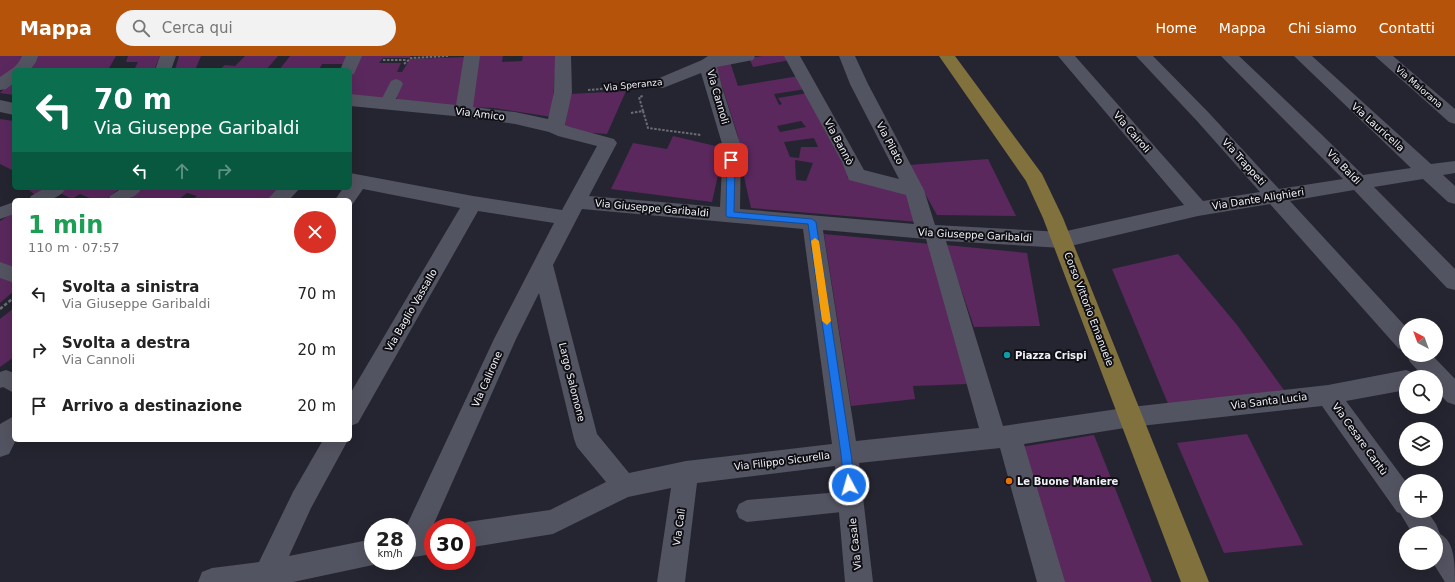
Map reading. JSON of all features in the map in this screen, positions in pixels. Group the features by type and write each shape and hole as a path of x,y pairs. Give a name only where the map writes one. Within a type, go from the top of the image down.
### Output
{"main road":[{"name":"Corso Vittorio Emanuele","path":"947,56 1035,179 1062,240 1195,582"}],"street":[{"path":"22,68 28,62 30,56"},
{"path":"165,68 168,56"},
{"path":"349,68 354,56"},
{"path":"464,112 472,56"},
{"path":"555,127 563,92 563,56"},
{"name":"Via Speranza","path":"663,83 713,60 747,56"},
{"name":"Via Bannò","path":"792,56 852,162 856,176 914,190"},
{"name":"Via Pilato","path":"847,56 859,84 914,190 931,233 1051,582"},
{"name":"Via Cairoli","path":"1066,56 1198,209"},
{"name":"Via Trappeti","path":"1144,56 1203,117 1399,334"},
{"name":"Via Baldi","path":"1229,56 1314,137 1455,282"},
{"name":"Via Lauricella","path":"1302,56 1348,100 1455,196"},
{"name":"Via Maiorana","path":"1384,56 1455,118"},
{"name":"Via Cannoli","path":"713,60 713,87 732,147 730,215"},
{"path":"0,85 12,76"},
{"name":"Via Amico","path":"352,100 515,118 555,127 564,132 608,143"},
{"path":"0,106 12,109"},
{"name":"Via Calirone","path":"418,543 505,339 608,143"},
{"name":"Via Dante Alighieri","path":"1062,240 1198,209 1455,167"},
{"name":"Via Giuseppe Garibaldi","path":"354,181 472,203 572,210 730,215 931,233 1062,240"},
{"path":"279,198 288,190"},
{"name":"Via Baglio Vassallo","path":"352,413 472,203"},
{"name":"Via Casale","path":"812,222 846,454 859,582"},
{"name":"Largo Salomone","path":"543,266 586,439 624,486"},
{"path":"0,270 12,274"},
{"path":"1425,362 1433,370"},
{"name":"Via Santa Lucia","path":"1131,417 1328,395 1399,381"},
{"path":"1443,381 1455,395"},
{"name":"Via Cesare Cantù","path":"1328,395 1399,493"},
{"name":"Via Filippo Sicurella","path":"476,534 553,522 624,486 686,473 1002,437 1131,417"},
{"path":"0,446 5,434 12,429"},
{"path":"267,574 302,500 335,442"},
{"name":"Via Calì","path":"671,582 686,473"},
{"path":"212,582 267,574 364,554"},
{"path":"1443,555 1455,572"}],"lane":[{"path":"387,104 396,84"},
{"path":"40,198 54,190"},
{"path":"119,198 131,190"},
{"path":"0,212 12,209"},
{"path":"0,380 6,378 12,382"},
{"path":"747,511 851,501"}],"path":[{"path":"383,60 407,60 411,58 455,56"},
{"path":"404,65 407,60"},
{"name":"Via Speranza","path":"587,90 663,83"},
{"path":"639,96 648,128 730,138"},
{"path":"631,113 643,111"},
{"path":"0,309 12,299"}],"building":[{"path":"0,56 24,56 23,63 16,68 12,68 12,71 0,80"},
{"path":"35,56 116,56 109,68 31,68"},
{"path":"128,56 160,56 155,68 135,68 138,62 126,62"},
{"path":"179,56 201,56 196,68 176,68"},
{"path":"245,56 278,56 268,68 221,68 225,65 235,66"},
{"path":"290,56 350,56 346,64 322,64 320,68 281,68"},
{"path":"361,56 411,56 409,58 383,58 379,63 401,63 397,72 402,72 410,59 466,57 457,106 398,102 396,94 385,100 352,97 352,75"},
{"path":"479,56 503,56 502,62 522,61 523,56 556,56 552,117 494,108 471,107"},
{"path":"762,56 787,56 790,60 753,67 749,58"},
{"path":"730,62 738,86 799,76 806,89 774,94 779,105 782,104 778,98 808,93 849,164 847,177 911,192 919,222 751,208 740,159 738,136 716,67 720,64","holes":["801,121 806,127 780,132 777,126","814,138 818,147 801,147 799,158 790,157 784,142","795,160 813,163 806,181 796,180"]},
{"path":"12,80 12,95 0,93"},
{"path":"626,91 607,134 580,132 565,128 570,94"},
{"path":"0,119 12,121 12,170 0,164"},
{"path":"673,136 724,148 712,202 611,189 633,143 667,149"},
{"path":"988,159 1016,216 937,215 909,165"},
{"path":"29,190 45,190 36,196"},
{"path":"61,190 118,190 108,198 89,198 80,194 74,198 70,198 58,192"},
{"path":"140,190 282,190 273,198 194,198 197,196 187,193 181,198 130,198"},
{"path":"12,213 12,270 0,266 0,221"},
{"path":"824,234 931,244 967,384 913,386 915,399 851,406"},
{"path":"946,245 1027,253 1040,326 974,327"},
{"path":"1178,254 1237,325 1284,390 1169,406 1112,269"},
{"path":"0,277 12,278 12,293 0,303"},
{"path":"12,310 12,358 0,367 0,319"},
{"path":"1247,434 1303,545 1224,553 1177,443"},
{"path":"1094,435 1152,582 1062,582 1021,447"}],"slow traffic":[{"path":"815,241 827,321"}],"place":[{"name":"Piazza Crispi","path":"1007,355"},
{"name":"Le Buone Maniere","path":"1009,481"}],"route":[{"path":"731,160 730,215 812,222 846,454 849,485"}]}
